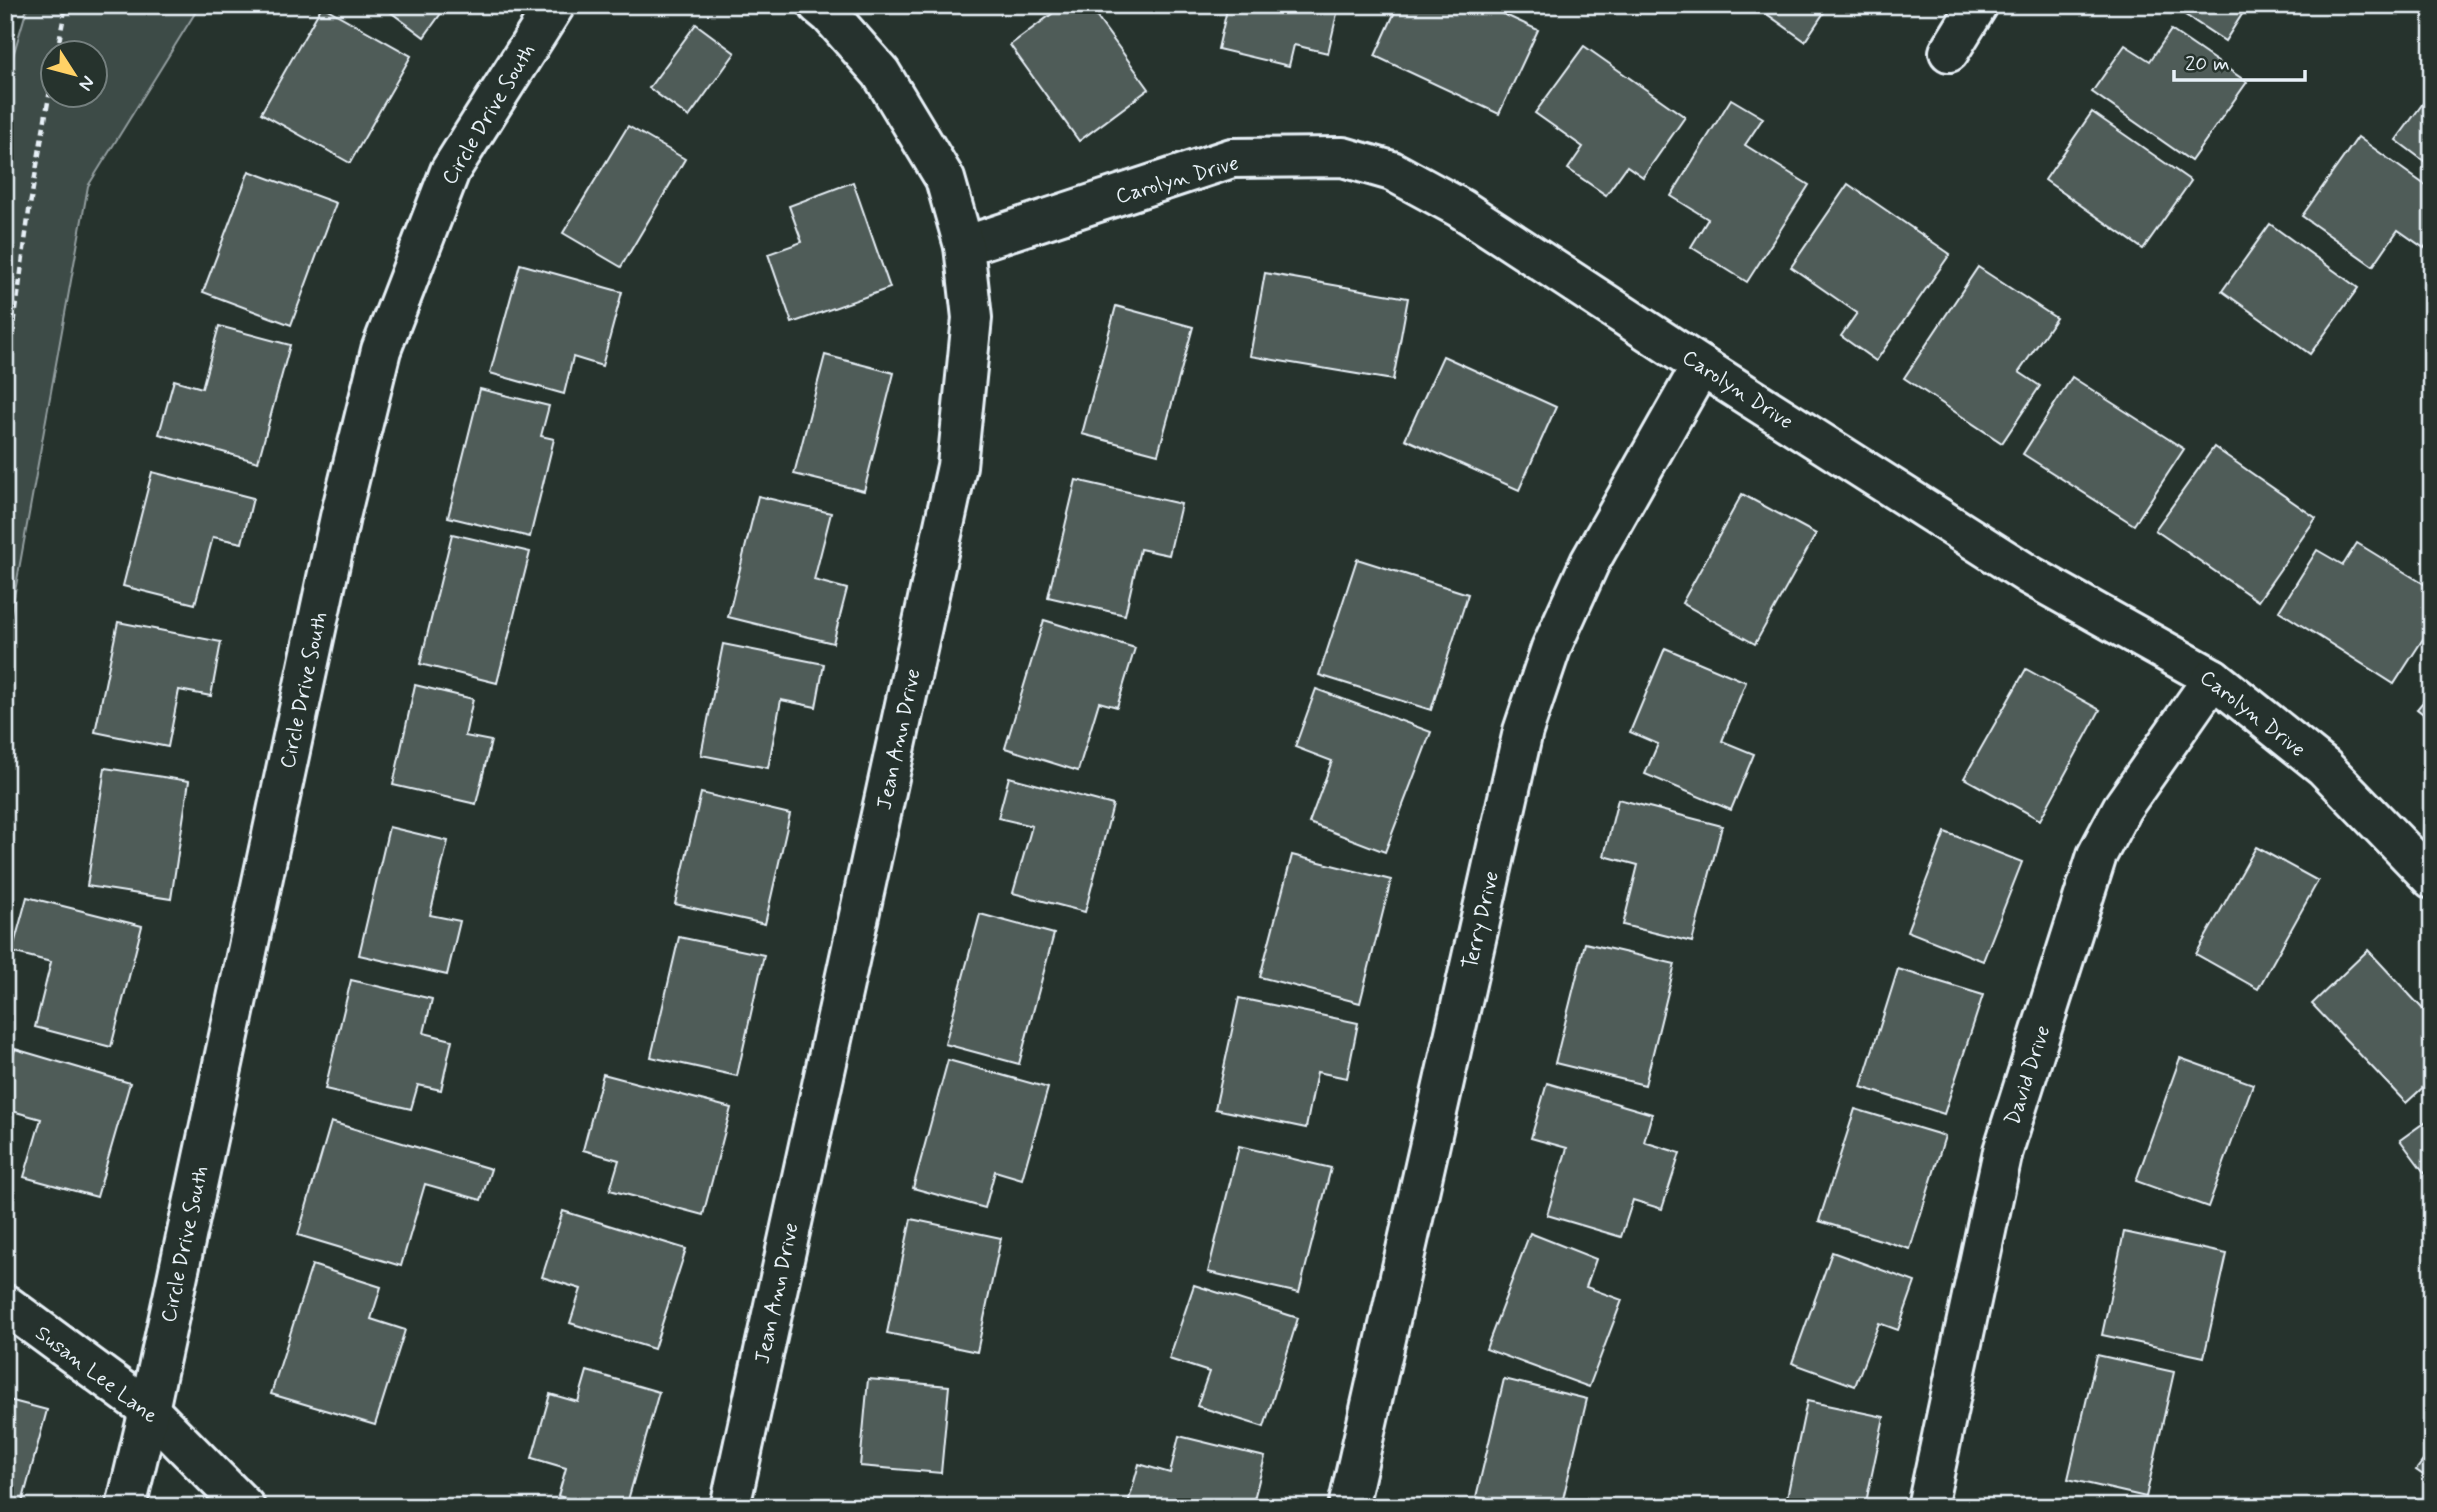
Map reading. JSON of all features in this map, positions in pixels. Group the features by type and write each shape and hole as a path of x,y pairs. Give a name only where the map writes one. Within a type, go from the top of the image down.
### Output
{"street":[{"name":"Circle Drive South","path":"126,1507 340,517 381,350 450,171 555,5"},
{"name":"Jean Ann Drive","path":"730,1507 957,466 972,318 964,246 945,179 881,73 818,5"},
{"path":"1949,52 1978,5"},
{"name":"Carolyn Drive","path":"964,246 1232,158 1343,157 1392,171 1460,208 1701,366 2029,575 2213,678 2324,767 2432,879"},
{"name":"Terry Drive","path":"1348,1507 1523,731 1551,648 1590,562 1701,366"},
{"name":"David Drive","path":"1927,1507 2003,1151 2097,855 2122,808 2213,678"},
{"name":"Susan Lee Lane","path":"5,1304 149,1410 245,1507"}],"path":[{"path":"60,38 66,5"},
{"path":"5,394 29,211 47,108"}],"shaded area":[{"path":"28,5 200,5 88,186 5,647 5,83"}],"building":[{"path":"381,5 447,5 424,37"},
{"path":"1064,5 1088,5 1149,89 1079,141 1010,45"},
{"path":"1228,5 1339,5 1328,53 1294,45 1289,66 1218,49"},
{"path":"1398,5 1484,5 1538,30 1499,114 1375,56"},
{"path":"1754,5 1829,5 1805,41"},
{"path":"2170,5 2248,5 2225,41"},
{"path":"322,6 411,56 350,163 261,113"},
{"path":"696,24 735,53 689,117 649,88"},
{"path":"2171,30 2247,82 2191,161 2092,92 2125,45 2150,61"},
{"path":"1584,46 1685,117 1643,177 1627,166 1606,195 1568,169 1583,147 1535,113"},
{"path":"2432,91 2432,167 2396,140"},
{"path":"1731,99 1763,118 1745,145 1809,185 1747,282 1691,247 1708,219 1671,196"},
{"path":"2092,112 2191,181 2143,249 2045,180"},
{"path":"628,126 685,159 621,267 563,233"},
{"path":"2358,137 2432,190 2432,237 2424,248 2398,230 2373,266 2302,216"},
{"path":"249,171 336,203 291,325 203,292"},
{"path":"853,182 890,288 792,323 768,254 802,242 789,206"},
{"path":"1848,184 1950,254 1876,361 1841,336 1857,313 1791,267"},
{"path":"2270,224 2358,288 2310,354 2222,291"},
{"path":"520,264 622,292 602,366 573,357 564,394 490,373"},
{"path":"1978,267 2056,318 2019,372 2040,386 2002,443 1904,378"},
{"path":"1265,273 1408,298 1393,380 1250,356"},
{"path":"1116,306 1193,327 1158,454 1082,434"},
{"path":"219,326 290,345 258,462 159,434 174,380 202,388"},
{"path":"825,355 894,373 864,491 794,474"},
{"path":"1443,356 1556,407 1519,490 1405,439"},
{"path":"2072,377 2184,449 2134,525 2023,454"},
{"path":"480,389 549,406 541,436 554,439 530,537 448,517"},
{"path":"2214,447 2316,518 2258,601 2155,530"},
{"path":"152,472 253,498 242,543 213,537 195,604 123,586"},
{"path":"1076,480 1181,504 1169,555 1140,549 1125,615 1048,597"},
{"path":"1742,494 1816,534 1755,644 1682,603"},
{"path":"758,496 831,513 814,580 847,589 833,643 728,617"},
{"path":"452,534 530,552 497,683 420,664"},
{"path":"2357,543 2432,589 2432,625 2394,684 2279,611 2317,550 2343,565"},
{"path":"1357,559 1468,594 1431,710 1319,675"},
{"path":"1044,620 1135,648 1117,707 1099,702 1078,771 1005,748"},
{"path":"118,622 221,642 211,696 179,690 168,747 95,732"},
{"path":"723,644 824,664 816,707 781,700 768,768 701,755"},
{"path":"1665,648 1746,682 1722,741 1754,754 1731,810 1645,774 1658,744 1630,732"},
{"path":"2026,669 2100,710 2040,820 1964,778"},
{"path":"415,685 473,699 465,736 491,741 476,804 393,785"},
{"path":"1316,689 1431,732 1385,852 1309,823 1332,761 1295,747"},
{"path":"2432,691 2432,721 2417,709"},
{"path":"105,768 189,781 171,899 87,886"},
{"path":"1009,777 1113,805 1085,912 1013,893 1032,826 998,818"},
{"path":"701,793 790,814 765,924 675,904"},
{"path":"1618,799 1722,826 1692,942 1623,925 1638,865 1604,856"},
{"path":"389,827 448,841 430,915 460,921 447,975 359,955"},
{"path":"1945,832 2022,862 1983,961 1907,931"},
{"path":"2256,847 2318,881 2258,989 2196,954"},
{"path":"1292,855 1391,880 1360,1003 1260,977"},
{"path":"27,897 142,926 111,1047 35,1027 51,962 12,952"},
{"path":"980,914 1054,934 1019,1064 945,1044"},
{"path":"679,937 764,955 737,1076 651,1057"},
{"path":"1585,943 1675,964 1645,1085 1555,1063"},
{"path":"2368,950 2432,1019 2432,1079 2406,1103 2312,1004"},
{"path":"1898,969 1983,995 1944,1114 1861,1087"},
{"path":"351,980 432,999 424,1033 452,1040 441,1090 418,1085 411,1109 325,1089"},
{"path":"1239,998 1358,1023 1347,1078 1317,1072 1306,1128 1215,1109"},
{"path":"15,1049 130,1083 97,1197 24,1177 41,1119 5,1109 5,1083"},
{"path":"2180,1058 2253,1084 2208,1207 2136,1181"},
{"path":"948,1060 1048,1088 1022,1179 995,1171 985,1208 913,1188"},
{"path":"603,1074 731,1108 703,1215 610,1190 619,1160 583,1150"},
{"path":"1547,1083 1652,1114 1644,1142 1680,1153 1662,1209 1633,1200 1621,1237 1547,1215 1567,1148 1531,1138"},
{"path":"1855,1109 1945,1136 1910,1249 1819,1221"},
{"path":"2432,1117 2432,1183 2400,1140"},
{"path":"331,1122 491,1169 481,1200 425,1184 401,1266 298,1235"},
{"path":"1239,1146 1331,1168 1299,1293 1208,1272"},
{"path":"563,1211 686,1249 654,1349 570,1323 581,1289 542,1277"},
{"path":"911,1219 1001,1238 977,1352 887,1333"},
{"path":"2124,1232 2227,1254 2204,1357 2102,1335"},
{"path":"1530,1233 1596,1259 1586,1287 1622,1300 1589,1387 1486,1349"},
{"path":"1832,1252 1915,1282 1898,1330 1879,1323 1855,1386 1792,1363"},
{"path":"312,1265 381,1287 371,1319 405,1330 375,1425 271,1394"},
{"path":"1194,1285 1298,1318 1264,1427 1197,1406 1209,1372 1169,1359"},
{"path":"2097,1355 2174,1372 2146,1497 2068,1479"},
{"path":"587,1371 659,1392 626,1507 597,1507 558,1496 566,1468 532,1458 550,1394 578,1402"},
{"path":"868,1379 949,1386 941,1473 860,1466"},
{"path":"1504,1379 1587,1399 1561,1507 1521,1507 1476,1497"},
{"path":"5,1399 47,1410 21,1507 5,1507"},
{"path":"1807,1401 1884,1417 1865,1507 1785,1507"},
{"path":"1179,1436 1265,1457 1252,1507 1127,1507 1139,1464 1170,1473"},
{"path":"2432,1449 2432,1481 2416,1470"},
{"path":"852,1497 891,1507 849,1507"}]}
